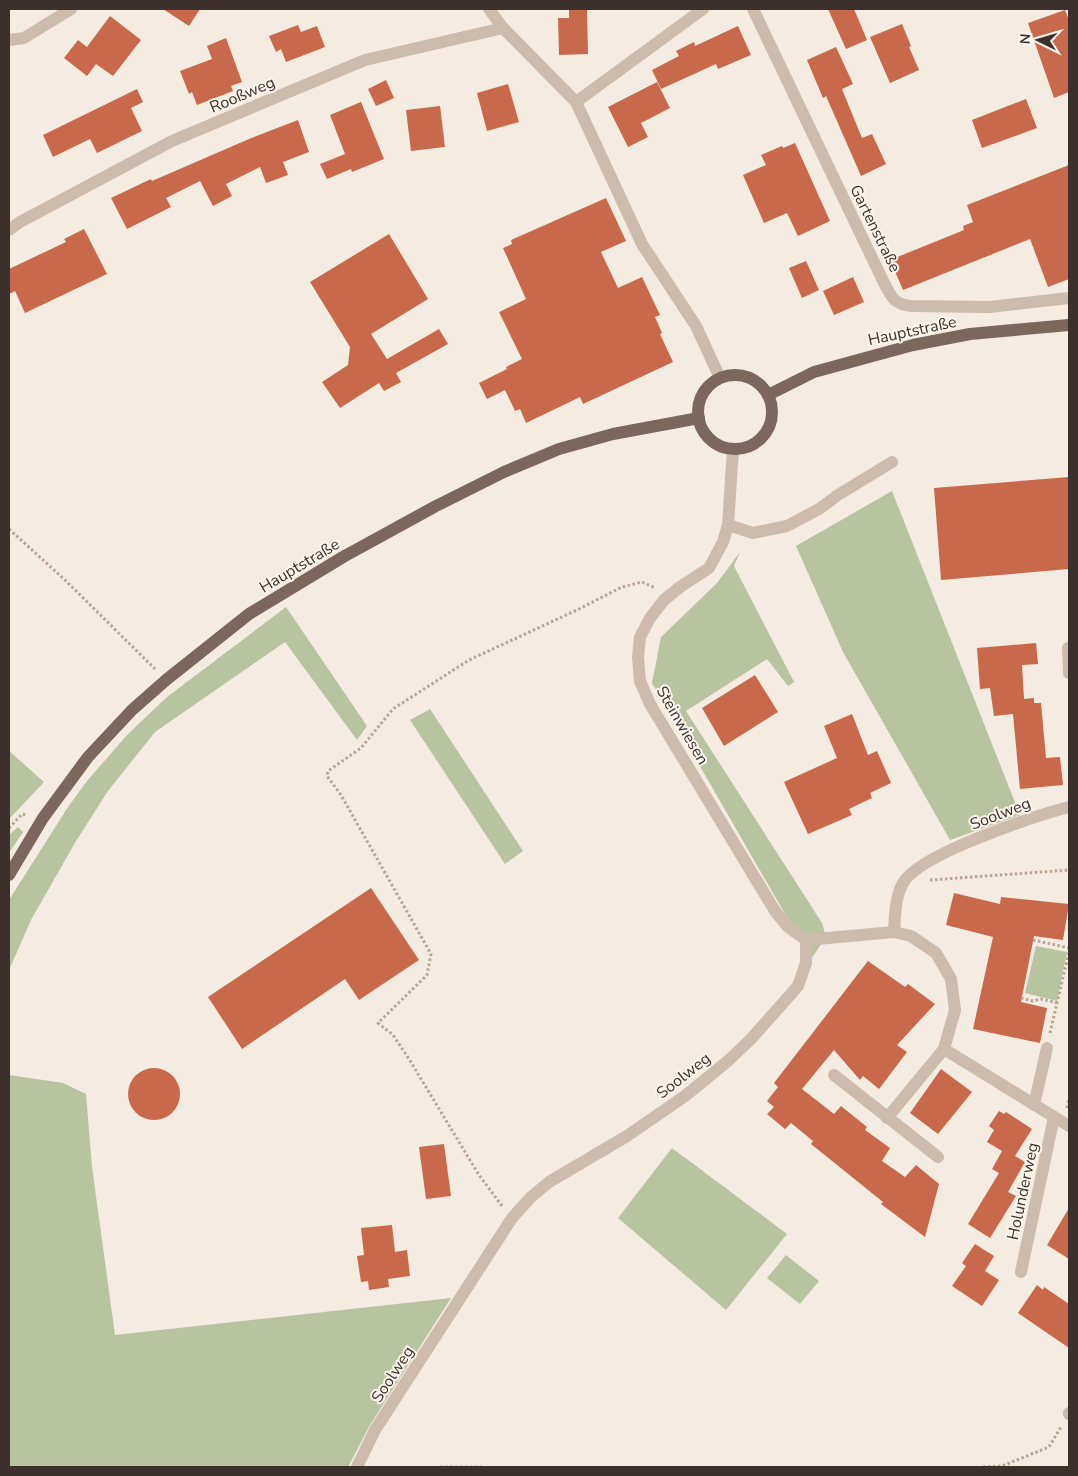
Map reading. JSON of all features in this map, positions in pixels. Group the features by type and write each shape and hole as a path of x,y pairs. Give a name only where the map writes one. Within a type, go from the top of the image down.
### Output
{"main road":[{"name":"Hauptstraße","path":"768,395 814,372 913,345 970,334 1069,325"},
{"path":"740,375 750,378 759,384 768,395 772,414 769,426 764,435 755,443 744,448 733,449 723,447 707,436 702,428 699,418 699,406 703,395 710,385 720,378 740,375"},
{"name":"Hauptstraße","path":"9,875 43,818 88,757 132,710 248,614 342,557 504,472 559,449 613,434 699,418"}],"street":[{"path":"9,40 24,38 71,9"},
{"path":"489,9 503,28 576,102 642,244 696,326 720,378"},
{"path":"576,102 702,9"},
{"name":"Gartenstraße","path":"753,9 895,302 911,306 990,307 1069,298"},
{"name":"Rooßweg","path":"9,230 20,222 172,141 365,60 503,28"},
{"name":"Steinwiesen","path":"733,449 728,525 723,542 709,568 664,600 650,618 640,637 638,657 640,681 650,704 775,911 788,927 806,940"},
{"path":"728,525 753,533 787,526 819,509 892,462"},
{"path":"1068,648 1069,673"},
{"name":"Soolweg","path":"903,883 914,870 951,849 1042,814 1069,807"},
{"path":"894,932 896,905 903,883"},
{"path":"806,940 894,932 911,936 936,953 951,978 955,1010 944,1049 888,1118"},
{"name":"Soolweg","path":"357,1467 375,1430 512,1218 531,1197 549,1182 627,1136 685,1096 745,1044 798,986 806,963 806,940"},
{"path":"1034,1105 1047,1048"},
{"path":"944,1049 1069,1126"},
{"path":"834,1075 938,1157"},
{"name":"Holunderweg","path":"1021,1272 1054,1117"}],"path":[{"path":"9,529 66,580 166,680"},
{"path":"512,1218 479,1175 393,1035 378,1023 427,975 431,954 341,794 327,776 328,772 361,748 393,709 469,660 577,610 622,586 642,582 656,588 664,600"},
{"path":"903,883 1069,870"},
{"path":"1033,940 1069,948"},
{"path":"1047,1048 1069,952"},
{"path":"1021,998 1032,1001 1041,999 1058,1004"},
{"path":"983,1467 1002,1466 1049,1448 1069,1413"},
{"path":"440,1467 482,1467"}],"green space":[{"path":"892,491 1020,815 950,840 843,652 796,546"},
{"path":"740,552 734,566 794,682 788,686 767,659 686,711 822,923 826,937 811,959 652,683 661,637 717,583"},
{"path":"286,607 367,726 357,740 285,642 155,732 108,791 76,841 31,920 9,970 9,900 68,807 87,781 127,735 167,697"},
{"path":"430,709 523,851 505,864 410,720"},
{"path":"9,751 44,782 9,819"},
{"path":"18,827 23,832 9,853 9,835"},
{"path":"1036,946 1067,952 1057,1001 1025,993"},
{"path":"9,1075 63,1083 86,1094 92,1167 115,1335 451,1298 370,1425 348,1467 9,1467"},
{"path":"672,1148 787,1234 726,1310 618,1218"},
{"path":"786,1255 819,1281 800,1304 767,1278"}],"building":[{"path":"163,9 200,9 189,26"},
{"path":"569,9 587,9 588,54 559,55 558,18 569,18"},
{"path":"828,9 854,9 867,40 846,49"},
{"path":"1065,10 1069,20 1069,92 1054,98 1028,23"},
{"path":"110,16 141,40 113,76 96,64 87,76 64,58 78,40 87,47"},
{"path":"902,24 919,70 890,83 870,37"},
{"path":"298,25 301,32 317,26 325,47 286,62 281,49 276,52 269,36"},
{"path":"738,26 751,55 718,69 716,64 661,89 652,70 679,56 676,51 694,42 695,46"},
{"path":"226,38 242,82 231,86 233,91 197,105 192,92 189,94 180,71 212,59 207,46"},
{"path":"836,47 853,84 842,89 862,138 872,134 886,164 861,176 826,96 823,98 807,60"},
{"path":"386,80 394,98 376,106 368,89"},
{"path":"657,82 670,108 641,123 648,137 628,147 608,107"},
{"path":"508,84 519,122 487,131 477,93"},
{"path":"137,89 143,102 131,108 142,131 97,153 90,139 53,157 43,135"},
{"path":"1026,99 1037,128 982,148 972,120"},
{"path":"361,102 384,159 352,172 351,169 327,179 320,164 345,154 330,115"},
{"path":"440,106 445,147 411,151 406,110"},
{"path":"298,120 309,152 283,162 288,175 266,183 260,167 226,184 232,196 213,206 200,181 166,198 171,207 127,229 111,198 151,179 152,181"},
{"path":"795,143 830,221 798,236 787,213 764,223 743,175 766,165 761,155"},
{"path":"1069,165 1069,279 1048,287 1030,239 903,290 890,260 964,230 963,226 973,222 967,205"},
{"path":"606,198 626,241 601,252 618,288 642,277 660,315 655,317 662,333 660,334 673,362 583,404 580,397 526,423 520,409 515,411 505,390 487,399 479,383 522,359 499,312 526,299 503,248 512,244 511,240"},
{"path":"84,229 107,274 25,313 15,291 9,294 9,269 66,242 64,239"},
{"path":"389,234 428,299 371,334 387,359 439,329 448,344 396,373 401,382 384,391 379,383 340,408 322,382 348,365 350,347 310,282"},
{"path":"806,261 819,290 802,298 789,268"},
{"path":"853,277 864,302 834,315 823,291"},
{"path":"1069,477 1069,569 941,580 934,488"},
{"path":"1036,643 1038,664 1022,665 1024,699 1034,698 1034,703 1041,703 1046,758 1060,757 1063,785 1020,789 1013,714 994,716 990,688 980,689 977,648"},
{"path":"755,675 778,712 724,746 702,708"},
{"path":"852,714 868,755 877,751 891,783 870,793 872,798 849,809 852,815 808,834 784,782 837,758 824,726"},
{"path":"371,888 419,960 359,1000 345,979 242,1049 208,997"},
{"path":"954,893 1000,904 1001,897 1069,904 1063,940 1034,936 1021,1002 1047,1008 1040,1043 973,1029 993,937 946,925"},
{"path":"868,961 905,987 908,984 935,1004 897,1045 907,1052 879,1089 863,1076 860,1080 834,1050 802,1089 834,1114 841,1106 867,1127 865,1130 890,1148 882,1161 905,1177 916,1165 939,1184 925,1237 881,1204 883,1202 811,1144 813,1141 791,1123 785,1129 767,1114 774,1107 767,1101 778,1087 774,1083"},
{"path":"149,1068 159,1068 169,1072 176,1079 180,1094 176,1109 169,1116 159,1120 149,1120 139,1116 132,1109 128,1099 128,1089 132,1079 139,1072"},
{"path":"941,1069 972,1092 938,1134 910,1113"},
{"path":"999,1111 1004,1114 1006,1112 1032,1129 1015,1156 1025,1162 1008,1192 1016,1196 990,1238 968,1224 999,1173 992,1169 1002,1151 987,1142 994,1130 989,1126"},
{"path":"444,1144 451,1196 426,1199 419,1147"},
{"path":"1069,1208 1069,1259 1047,1245"},
{"path":"392,1225 395,1252 407,1250 410,1276 388,1279 389,1287 369,1290 368,1281 361,1282 357,1256 364,1255 361,1228"},
{"path":"975,1244 994,1256 985,1271 999,1280 982,1306 952,1286 966,1266 962,1263"},
{"path":"1037,1285 1043,1290 1044,1287 1069,1304 1069,1348 1018,1313"}]}
